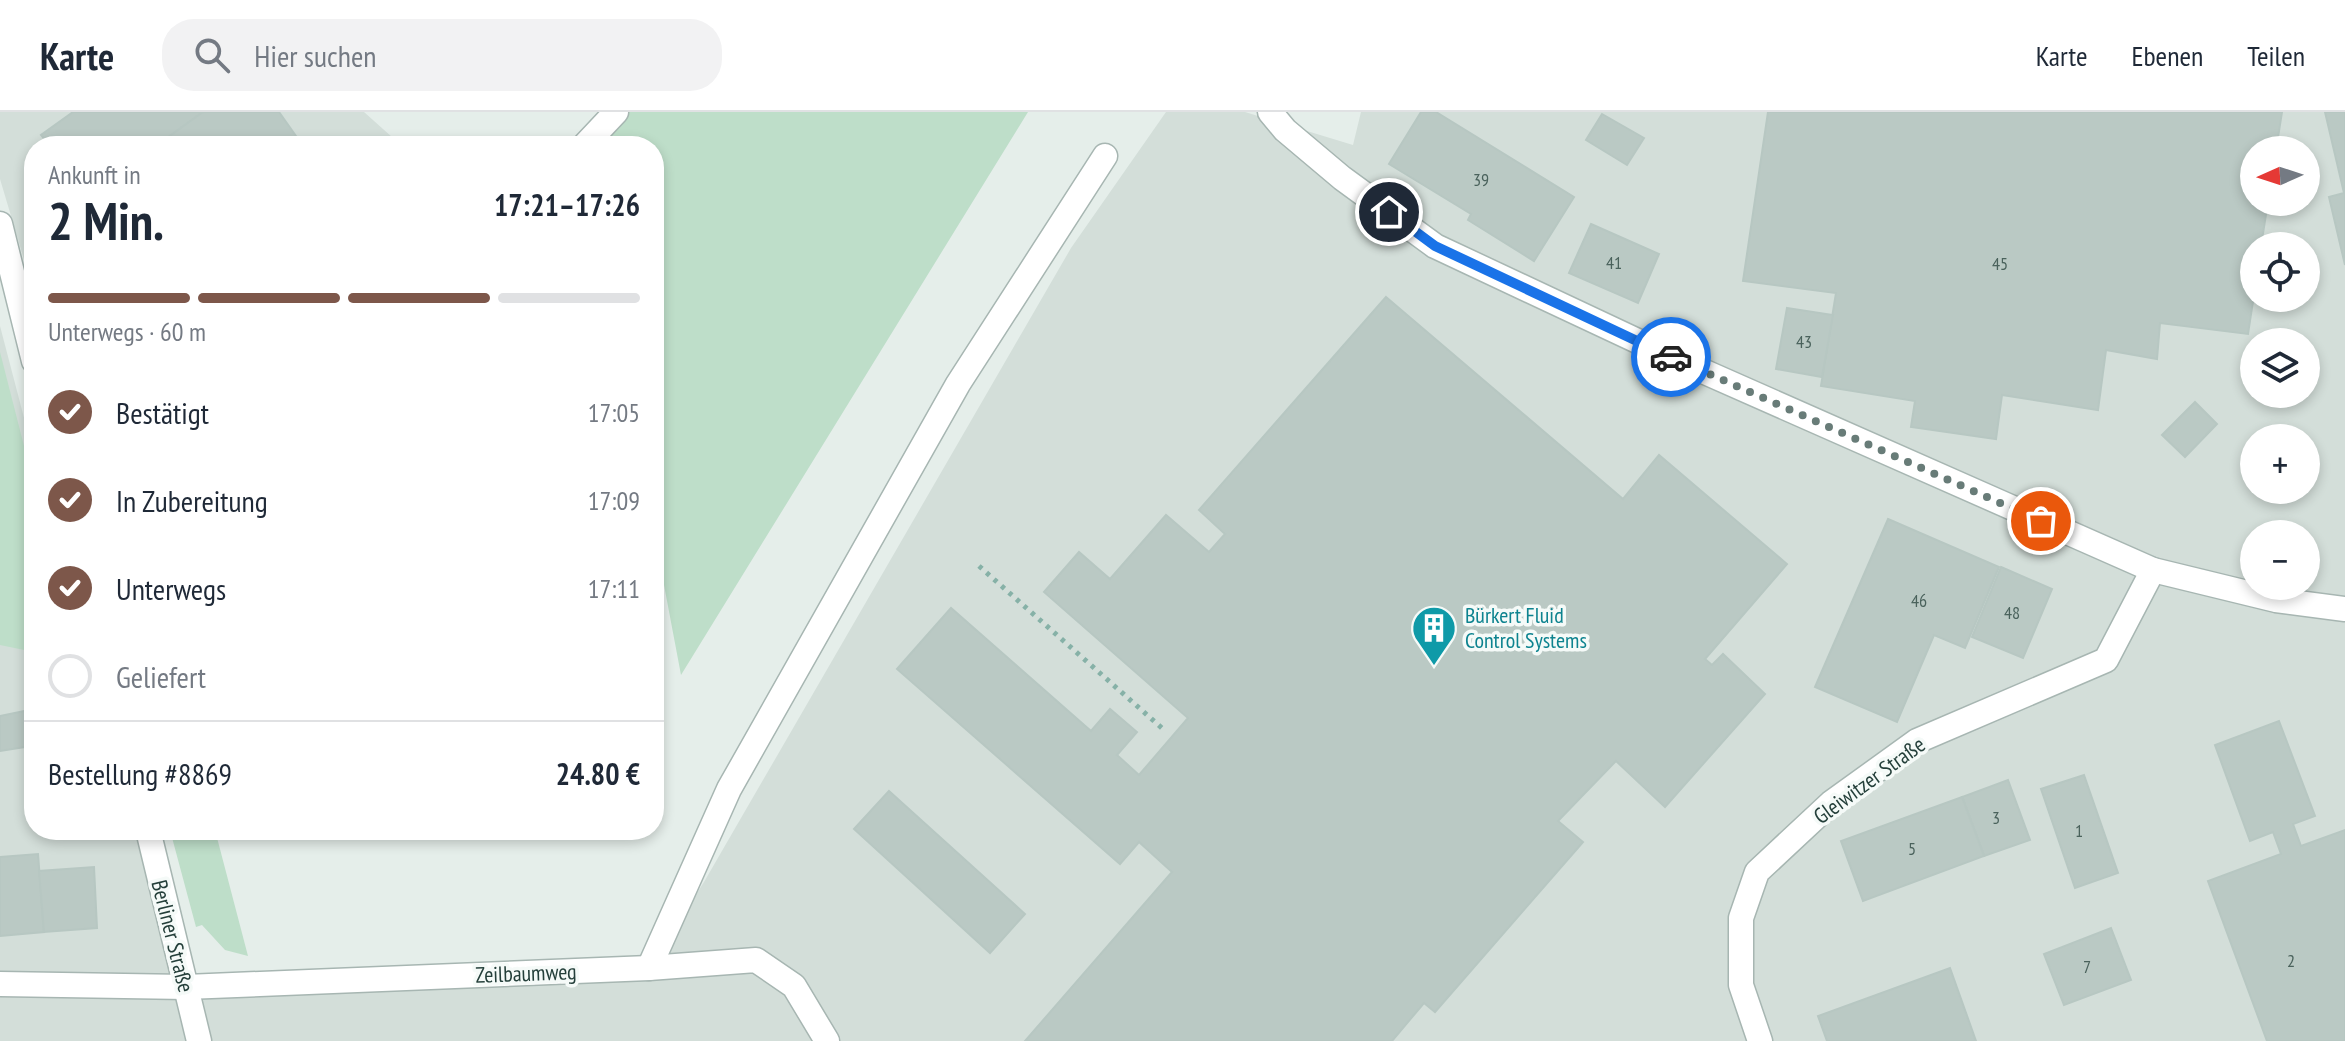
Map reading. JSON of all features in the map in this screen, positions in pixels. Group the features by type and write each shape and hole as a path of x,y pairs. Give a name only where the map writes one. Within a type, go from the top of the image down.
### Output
{"street":[{"path":"593,136 616,112"},
{"path":"1270,112 1285,130 1342,178 1435,246 1680,361 2153,570 2276,600 2345,609"},
{"path":"649,968 737,775 958,384 1105,156"},
{"path":"0,224 24,321"},
{"name":"Gleiwitzer Straße","path":"1760,1041 1741,985 1741,918 1757,872 1831,803 1917,741 2106,660 2153,570"},
{"name":"Berliner Straße","path":"150,840 199,1041"},
{"name":"Zeilbaumweg","path":"0,984 186,987 649,968 756,960 794,986 827,1041"}],"path":[{"path":"979,566 1163,729"}],"shaded area":[{"path":"0,112 364,112 391,136 24,136 24,259 0,179"},
{"path":"1166,112 1245,112 1353,145 1361,112 2345,112 2345,1041 0,1041 0,326 24,418 24,840 142,840 186,987 649,968 704,882 1071,248"}],"green space":[{"path":"629,112 1028,112 681,675 664,585 664,136 607,136"},
{"path":"0,352 24,446 24,650 0,645"},
{"path":"173,840 218,840 248,956 225,950 202,925 196,927"}],"building":[{"path":"73,112 203,112 170,136 41,135"},
{"path":"203,112 279,112 296,136 170,136"},
{"path":"1421,112 1436,112 1574,197 1534,261 1468,220 1471,214 1389,164"},
{"path":"1768,112 2282,112 2278,136 2240,136 2240,216 2266,216 2263,232 2240,232 2240,312 2251,312 2249,328 2240,328 2240,333 2160,323 2157,359 2106,350 2098,410 2002,395 1996,439 1911,427 1915,401 1821,386 1836,293 1743,281"},
{"path":"2325,112 2345,112 2345,265 2329,197 2344,193"},
{"path":"1602,114 1644,138 1627,165 1586,140"},
{"path":"1591,224 1659,254 1638,303 1569,273"},
{"name":"Bürkert Fluid Control Systems","path":"1386,297 1623,499 1659,455 1787,564 1705,659 1712,665 1723,654 1765,694 1665,807 1616,761 1558,821 1583,842 1435,1012 1424,1003 1392,1041 1025,1041 1172,872 1139,842 1120,864 897,669 951,608 1091,731 1110,709 1137,732 1117,755 1139,775 1188,718 1044,592 1079,552 1110,579 1166,515 1209,552 1225,534 1199,510"},
{"path":"1787,308 1833,315 1822,377 1776,369"},
{"path":"2195,402 2217,424 2185,457 2162,435"},
{"path":"1888,519 1999,567 1965,648 1934,635 1897,722 1815,687"},
{"path":"2001,567 2052,589 2023,658 1972,637"},
{"path":"24,711 24,747 0,751 0,716"},
{"path":"2279,721 2315,816 2293,824 2301,846 2345,830 2345,1041 2267,1041 2208,881 2281,854 2273,832 2250,841 2215,745"},
{"path":"2084,775 2118,873 2075,888 2041,789"},
{"path":"2008,780 2030,840 1984,856 1962,797"},
{"path":"889,791 1025,914 990,953 854,829"},
{"path":"1962,797 1984,856 1863,901 1841,841"},
{"path":"38,854 44,932 0,936 0,857"},
{"path":"94,867 97,928 44,932 39,871"},
{"path":"2111,928 2131,980 2064,1005 2044,954"},
{"path":"1950,968 1976,1041 1827,1041 1818,1016"}],"way so far":[{"path":"1671,357 2041,521"}],"place":[{"name":"Bürkert Fluid Control Systems","path":"1434,667"}],"route":[{"path":"1389,212 1435,246 1671,357"}]}
